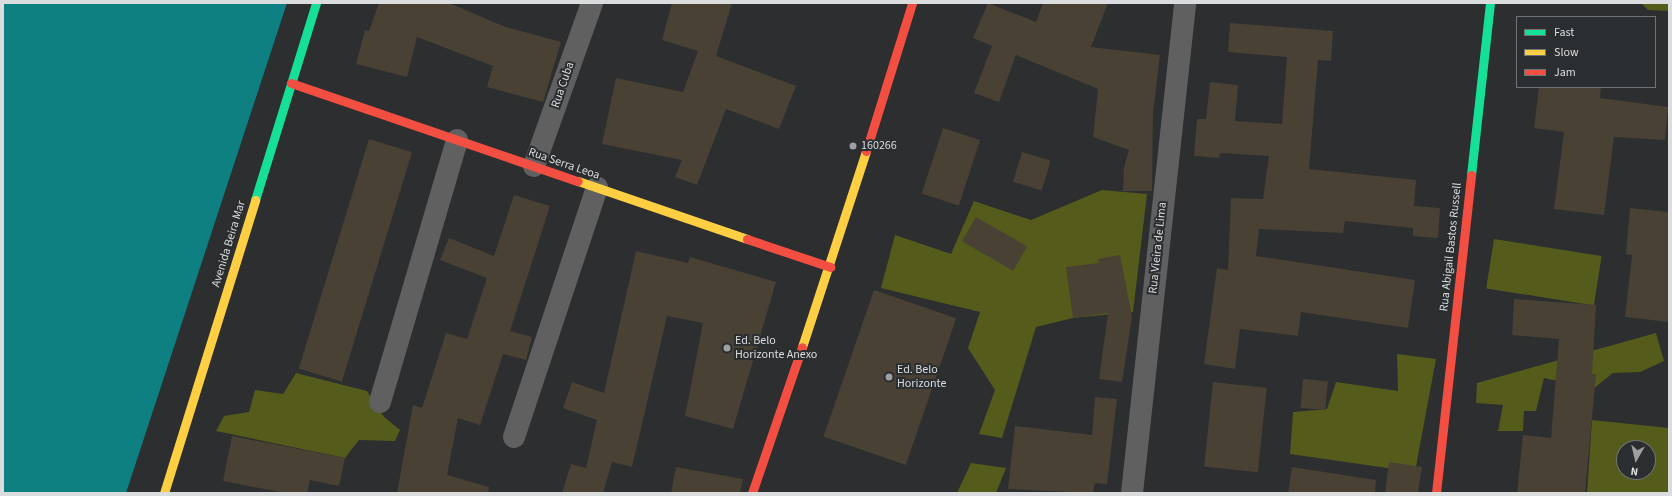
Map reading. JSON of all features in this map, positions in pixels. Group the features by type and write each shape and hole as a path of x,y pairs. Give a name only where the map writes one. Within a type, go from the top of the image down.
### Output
{"street":[{"name":"Avenida Beira Mar","path":"164,493 316,3"},
{"name":"Rua Cuba","path":"534,166 592,3"},
{"path":"752,493 830,267 912,3"},
{"name":"Rua Vieira de Lima","path":"1132,493 1185,3"},
{"name":"Rua Abigail Bastos Russell","path":"1436,493 1490,3"},
{"name":"Rua Serra Leoa","path":"291,83 830,267"},
{"path":"380,402 457,140"},
{"path":"514,437 597,187"}],"green space":[{"path":"1641,3 1669,3 1669,11 1648,10"},
{"path":"1102,190 1147,194 1133,312 1073,318 1036,327 1002,438 979,434 995,390 968,348 980,312 881,288 895,235 951,254 974,201 1031,220"},
{"path":"1494,239 1602,256 1594,305 1486,288"},
{"path":"1656,333 1664,361 1640,372 1613,373 1593,389 1544,378 1536,411 1524,411 1523,431 1498,431 1503,405 1476,403 1477,383"},
{"path":"1397,354 1436,359 1415,472 1290,454 1293,412 1327,409 1336,382 1398,391"},
{"path":"296,373 367,391 384,417 400,430 395,441 359,440 345,458 216,431 224,416 249,412 255,390 283,394"},
{"path":"1592,420 1669,428 1669,493 1587,493"},
{"path":"971,463 1006,468 996,493 957,493"}],"water":[{"path":"3,3 287,3 126,493 3,493"}],"building":[{"path":"379,3 449,3 503,26 561,42 543,102 487,87 493,66 417,37 407,77 356,64 365,30 369,31"},
{"path":"672,3 732,3 716,56 796,86 779,129 726,109 697,185 675,177 682,160 602,144 616,78 683,92 698,51 662,40"},
{"path":"988,3 1036,22 1043,3 1108,3 1091,47 1160,55 1153,113 1152,191 1123,191 1124,167 1129,150 1093,137 1098,89 1016,55 999,102 974,93 992,46 973,38"},
{"path":"1230,23 1333,31 1331,61 1318,60 1309,169 1416,180 1414,206 1440,208 1438,238 1413,236 1413,228 1345,221 1343,233 1259,229 1256,256 1415,280 1408,328 1301,312 1298,336 1240,329 1235,369 1204,364 1217,268 1228,270 1231,198 1263,199 1269,156 1220,153 1219,158 1194,156 1197,119 1206,119 1210,82 1238,85 1235,121 1282,124 1287,57 1228,52"},
{"path":"1539,88 1601,88 1600,98 1668,107 1665,140 1614,137 1604,215 1554,209 1564,132 1534,128"},
{"path":"943,128 980,140 959,206 922,194"},
{"path":"369,139 412,152 342,382 299,369"},
{"path":"1022,152 1051,161 1042,190 1013,182"},
{"path":"514,195 550,206 510,331 532,337 526,360 503,354 480,425 458,418 447,475 489,487 488,493 397,493 413,405 422,408 446,333 467,339 487,278 440,260 449,238 494,256"},
{"path":"1630,208 1669,212 1669,322 1625,317 1632,255 1626,254"},
{"path":"976,217 1027,246 1013,271 962,241"},
{"path":"636,251 688,263 690,257 776,282 733,429 685,416 703,323 667,316 632,467 612,462 603,493 562,493 571,464 586,468 597,420 563,408 572,382 604,393"},
{"path":"1120,255 1132,317 1122,382 1099,379 1108,313 1073,318 1066,267 1099,263 1098,259"},
{"name":"Ed. Belo Horizonte","path":"874,290 956,318 906,465 824,437"},
{"path":"1514,299 1596,305 1592,374 1596,374 1585,493 1517,493 1523,435 1551,438 1559,339 1512,335"},
{"path":"1303,379 1328,381 1325,410 1300,408"},
{"path":"1213,382 1267,388 1258,472 1204,467"},
{"path":"1095,397 1117,399 1107,484 1095,483 1093,493 1008,489 1015,426 1092,435"},
{"path":"232,436 345,458 339,486 310,480 307,493 285,493 223,481"},
{"path":"1389,462 1422,467 1418,493 1385,493"},
{"path":"676,467 743,479 740,493 671,493"},
{"path":"1292,467 1376,480 1375,493 1288,493"}],"traffic: fast":[{"path":"255,200 316,3"},
{"path":"1471,175 1490,3"}],"traffic: slow":[{"path":"802,347 866,151"},
{"path":"578,181 747,239"},
{"path":"164,493 255,200"}],"traffic: jam":[{"path":"866,151 912,3"},
{"path":"291,83 578,181"},
{"path":"1436,493 1471,175"},
{"path":"747,239 830,267"},
{"path":"752,493 802,347"}],"place":[{"name":"160266","path":"853,146"},
{"name":"Ed. Belo Horizonte Anexo","path":"727,348"},
{"name":"Ed. Belo Horizonte","path":"889,377"}]}
